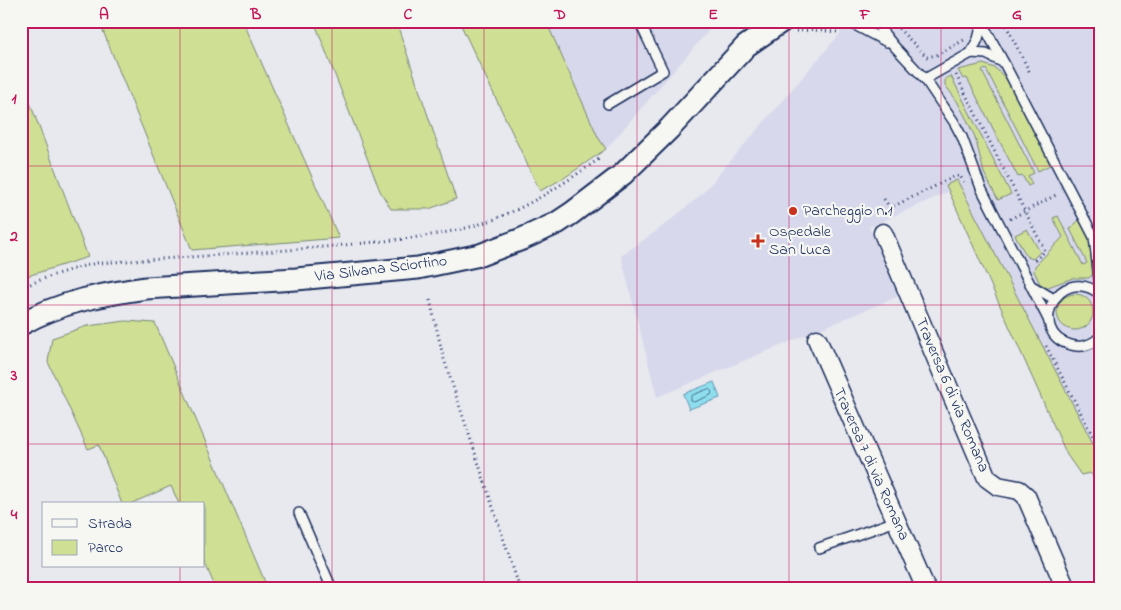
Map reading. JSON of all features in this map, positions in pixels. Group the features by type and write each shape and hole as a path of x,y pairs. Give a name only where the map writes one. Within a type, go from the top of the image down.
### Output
{"street":[{"path":"746,46 756,21"},
{"name":"Via Silvana Sciortino","path":"21,324 60,306 97,296 146,288 296,279 418,268 500,249 557,223 596,196 644,155 664,135 746,46 788,26"},
{"name":"Traversa 6 di via Romana","path":"883,233 986,478 998,486 1019,490 1026,496 1066,589"},
{"name":"Traversa 7 di via Romana","path":"817,339 926,589"}],"lane":[{"path":"608,104 663,71 639,21"},
{"path":"847,21 894,46"},
{"path":"874,21 925,79 946,108 962,137 981,188 1055,335 1067,344 1082,346 1100,337"},
{"path":"971,53 978,39 982,22"},
{"path":"982,22 1094,237 1100,288"},
{"path":"925,79 971,53 986,54 1004,63"},
{"path":"1032,286 1054,299"},
{"path":"1049,322 1050,306 1059,293 1072,286 1087,287 1100,294"},
{"path":"299,513 332,589"},
{"path":"819,548 896,521"}],"path":[{"path":"892,21 927,57 937,55 968,37"},
{"path":"1004,21 1030,73"},
{"path":"788,26 838,32"},
{"path":"954,72 1045,251 1030,265"},
{"path":"21,288 71,269 97,263 295,249 437,234 478,224 510,212 573,177 600,159"},
{"path":"884,199 890,208 956,176 962,178 966,186"},
{"path":"1008,220 1070,188"},
{"path":"430,300 443,356 520,589"},
{"path":"1046,345 1100,450"}],"shaded area":[{"path":"546,21 717,21 606,149 598,137"},
{"name":"Ospedale San Luca","path":"851,21 1100,21 1100,471 959,187 869,227 899,296 657,397 621,256 662,227 701,195"}],"green space":[{"path":"99,21 243,21 339,238 192,250"},
{"path":"314,21 396,21 456,199 429,209 391,209 380,191"},
{"path":"459,21 546,21 598,137 606,149 564,178 540,191"},
{"path":"983,64 995,68 1009,81 1052,164 1038,171 986,69 982,71 1034,173 1028,176 1032,184 1028,186 1022,175 1018,177 967,78 963,79 958,70"},
{"path":"951,76 1011,194 998,200 984,173 975,137 957,101 945,85 945,79"},
{"path":"21,79 88,257 21,278"},
{"path":"957,180 1100,457 1100,484 1090,473 1081,475 1067,455 946,185"},
{"path":"1058,216 1083,265 1087,263 1070,229 1080,219 1090,239 1093,274 1089,278 1073,278 1048,287 1040,284 1034,271 1035,266 1063,237 1053,218"},
{"path":"1027,229 1040,252 1033,259 1027,257 1015,235"},
{"path":"1075,294 1082,295 1088,299 1092,305 1092,319 1088,325 1082,329 1075,330 1068,329 1062,325 1058,319 1057,312 1058,305 1062,299 1068,295"},
{"path":"126,321 155,323 268,589 216,589 205,563 205,502 178,502 171,486 135,502 121,502 99,445 88,449 48,362 52,338 87,326"}],"water":[{"path":"714,382 720,398 689,409 683,394"}],"place":[{"name":"Parcheggio n.1","path":"793,211"},
{"name":"Ospedale San Luca","path":"758,241"}]}
